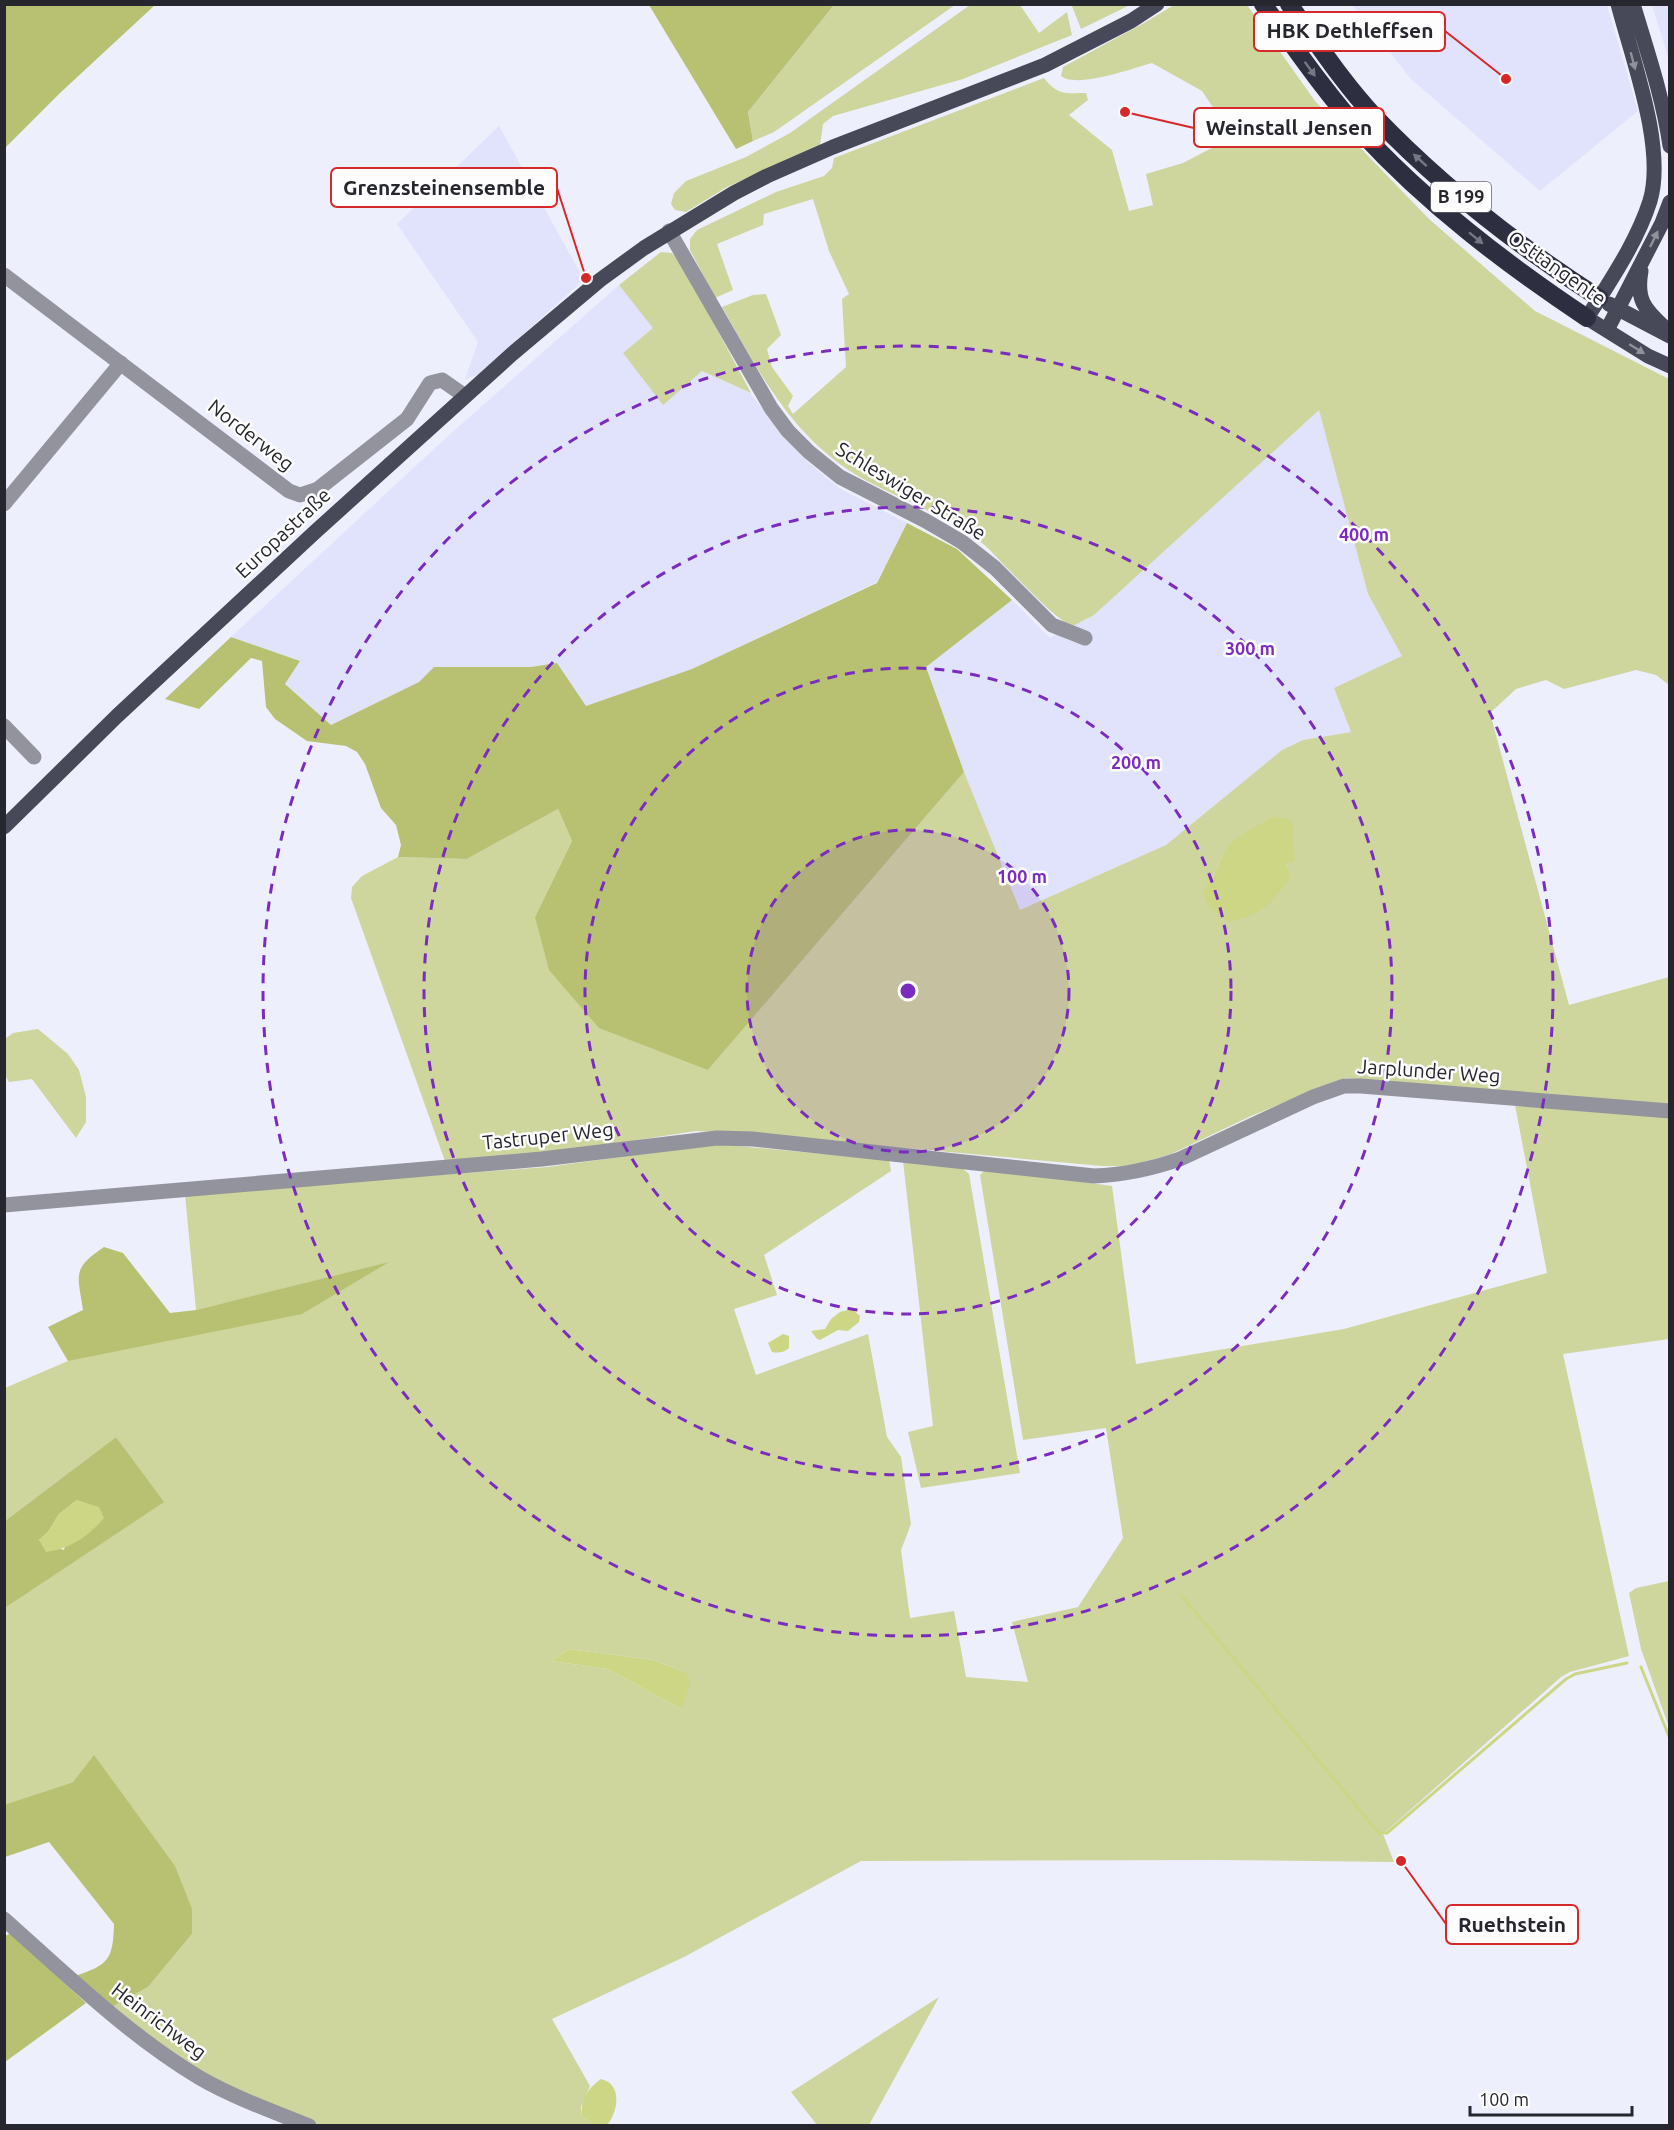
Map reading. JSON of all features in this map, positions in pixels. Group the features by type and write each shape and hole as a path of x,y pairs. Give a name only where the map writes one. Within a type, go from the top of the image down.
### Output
{"highway":[{"name":"Osttangente","path":"1263,4 1323,87 1397,170 1480,241 1587,318"},
{"name":"Osttangente","path":"1289,4 1340,76 1374,116 1408,150 1494,225 1540,260 1599,298"}],"main road":[{"path":"669,231 767,176 833,147 1045,65 1131,21 1157,4"},
{"path":"1587,318 1643,219 1650,200 1655,166 1650,126 1618,4"},
{"path":"1633,4 1655,78 1670,146"},
{"path":"1607,330 1662,223 1670,202"},
{"name":"Europastraße","path":"4,827 152,684 465,396 600,280 669,231"},
{"path":"1642,263 1639,284 1640,299 1648,312 1670,330"},
{"name":"Osttangente","path":"1599,298 1670,336"},
{"name":"Osttangente","path":"1587,318 1648,356 1670,366"}],"street":[{"name":"Schleswiger Straße","path":"669,231 771,408 788,431 809,452 840,477 962,542 994,568 1052,625 1084,638"},
{"name":"Norderweg","path":"4,274 289,491 300,495 318,489 407,419 430,383 442,380 465,396"},
{"path":"4,504 121,363"},
{"path":"4,726 34,757"},
{"name":"Jarplunder Weg","path":"1094,1176 1123,1175 1180,1159 1313,1097 1344,1086 1372,1086 1670,1111"},
{"name":"Tastruper Weg","path":"4,1205 542,1159 717,1138 753,1138 1094,1176"},
{"name":"Heinrichweg","path":"4,1919 93,1998 164,2055 244,2101 309,2126"}],"shaded area":[{"path":"5,4 155,5 60,93 5,148"},
{"path":"649,5 834,5 748,112 753,141 736,149"},
{"path":"834,5 955,5 774,132 753,141 748,112"},
{"path":"970,5 1020,5 1039,33 1067,12 1072,35 963,79 833,116 823,124 820,145 727,187 686,212 675,210 671,204 674,193 686,181 746,157 790,133"},
{"path":"1130,5 1081,29 1072,6"},
{"path":"1174,5 1247,5 1315,101 1429,219 1535,311 1669,379 1669,685 1656,675 1636,670 1564,689 1546,680 1516,689 1490,713 1569,1005 1669,977 1669,1106 1345,1078 1251,1116 1171,1154 1131,1166 1102,1166 696,1131 540,1155 445,1161 351,898 352,887 362,876 398,857 467,859 558,809 572,841 535,917 708,1070 964,772 1020,910 1166,845 1282,750 1303,740 1351,732 1334,688 1402,656 1368,594 1319,410 1094,615 1071,627 1038,599 985,546 968,533 939,516 865,480 840,464 798,426 765,381 722,307 753,295 766,294 781,335 767,349 772,367 793,396 788,406 793,414 846,367 842,299 849,294 829,251 813,199 764,214 763,225 717,244 733,290 715,298 690,250 690,239 697,230 776,192 824,176 832,168 834,158 1044,78 1058,91 1086,93 1088,100 1069,115 1112,150 1129,211 1153,205 1146,174 1183,163 1233,137 1202,91 1152,63 1092,79 1079,80 1061,76 1063,67","holes":["1293,851 1295,858 1286,863 1290,874 1203,892 1214,875 1224,852"]},
{"path":"1352,5 1607,5 1638,111 1540,191 1411,79"},
{"path":"1652,5 1669,5 1669,60"},
{"path":"499,126 584,280 477,375 465,379 478,342 397,224"},
{"path":"661,252 672,253 681,262 751,393 702,371 663,405 623,353 653,328 619,285"},
{"path":"619,285 654,328 623,353 663,404 702,371 750,393 808,462 839,488 907,523 877,582 692,669 586,707 556,663 531,667 435,667 419,682 331,725 285,684 300,661 231,637 447,437"},
{"path":"1319,409 1368,594 1403,656 1334,688 1351,732 1303,740 1282,750 1166,845 1020,910 964,772 926,667 1012,600 1050,638 1094,615"},
{"path":"907,523 957,549 1012,600 926,667 964,772 708,1070 599,1028 549,970 535,917 572,841 558,809 467,859 398,857 401,845 396,825 381,808 365,764 357,752 346,746 307,741 275,719 266,707 262,661 251,658 199,709 165,699 231,637 300,661 285,684 331,725 419,682 434,667 531,667 557,663 586,706 692,669 877,583"},
{"path":"1273,817 1288,819 1292,822 1295,858 1294,862 1286,863 1290,874 1289,880 1264,908 1230,922 1213,910 1203,891 1214,875 1224,852 1236,838"},
{"path":"38,1029 68,1054 79,1070 86,1097 86,1122 76,1138 32,1079 9,1082 5,1075 5,1039 13,1033"},
{"path":"1515,1105 1669,1117 1669,1339 1563,1354 1629,1656 1570,1672 1561,1677 1383,1834 1394,1862 861,1861 684,1957 552,2019 590,2086 581,2107 582,2116 594,2125 317,2125 193,2068 110,2008 148,1987 192,1934 192,1909 94,1756 73,1782 5,1805 5,1608 163,1502 116,1437 5,1521 5,1388 68,1361 386,1263 196,1310 185,1194 547,1167 716,1144 889,1160 891,1171 764,1255 777,1295 734,1309 756,1375 868,1334 887,1437 901,1457 911,1524 901,1550 910,1618 954,1611 966,1677 1028,1682 1012,1622 1078,1607 1123,1538 1106,1428 1023,1440 980,1175 986,1169 1112,1186 1136,1364 1344,1329 1547,1273","holes":["569,1649 653,1660 685,1672 681,1709 608,1669 551,1661"]},
{"path":"903,1161 958,1165 969,1174 1020,1473 921,1488 908,1432 933,1426"},
{"path":"104,1247 123,1253 170,1313 196,1310 389,1262 302,1314 68,1361 48,1327 83,1310 79,1274 86,1261"},
{"path":"852,1309 860,1316 859,1322 848,1331 838,1330 820,1340 811,1331 825,1329 831,1319 840,1312"},
{"path":"783,1334 789,1336 789,1348 781,1352 772,1352 768,1343"},
{"path":"116,1437 164,1502 5,1608 5,1521","holes":["77,1500 64,1550 39,1540 48,1532 59,1514"]},
{"path":"77,1500 99,1507 104,1518 78,1541 46,1552 39,1540 48,1532 59,1514"},
{"path":"1670,1581 1669,1727 1641,1649 1629,1593 1636,1588"},
{"path":"569,1649 653,1660 685,1672 691,1682 681,1709 608,1669 551,1661"},
{"path":"94,1755 175,1866 192,1909 192,1934 148,1987 110,2008 75,1976 95,1968 107,1959 112,1945 114,1924 49,1842 5,1857 4,1805 73,1782"},
{"path":"10,1933 86,2003 5,2062 4,1937"},
{"path":"939,1997 869,2125 817,2125 791,2092"},
{"path":"601,2079 613,2086 616,2106 607,2125 594,2125 582,2116 582,2105 589,2090"}],"waterway":[{"path":"1182,1596 1379,1833 1387,1833 1566,1679 1575,1674 1627,1663"},
{"path":"1641,1667 1670,1739"}],"place":[{"name":"HBK Dethleffsen","path":"1506,79"},
{"name":"Weinstall Jensen","path":"1125,112"},
{"name":"Grenzsteinensemble","path":"586,278"},
{"name":"Ruethstein","path":"1401,1861"}]}
